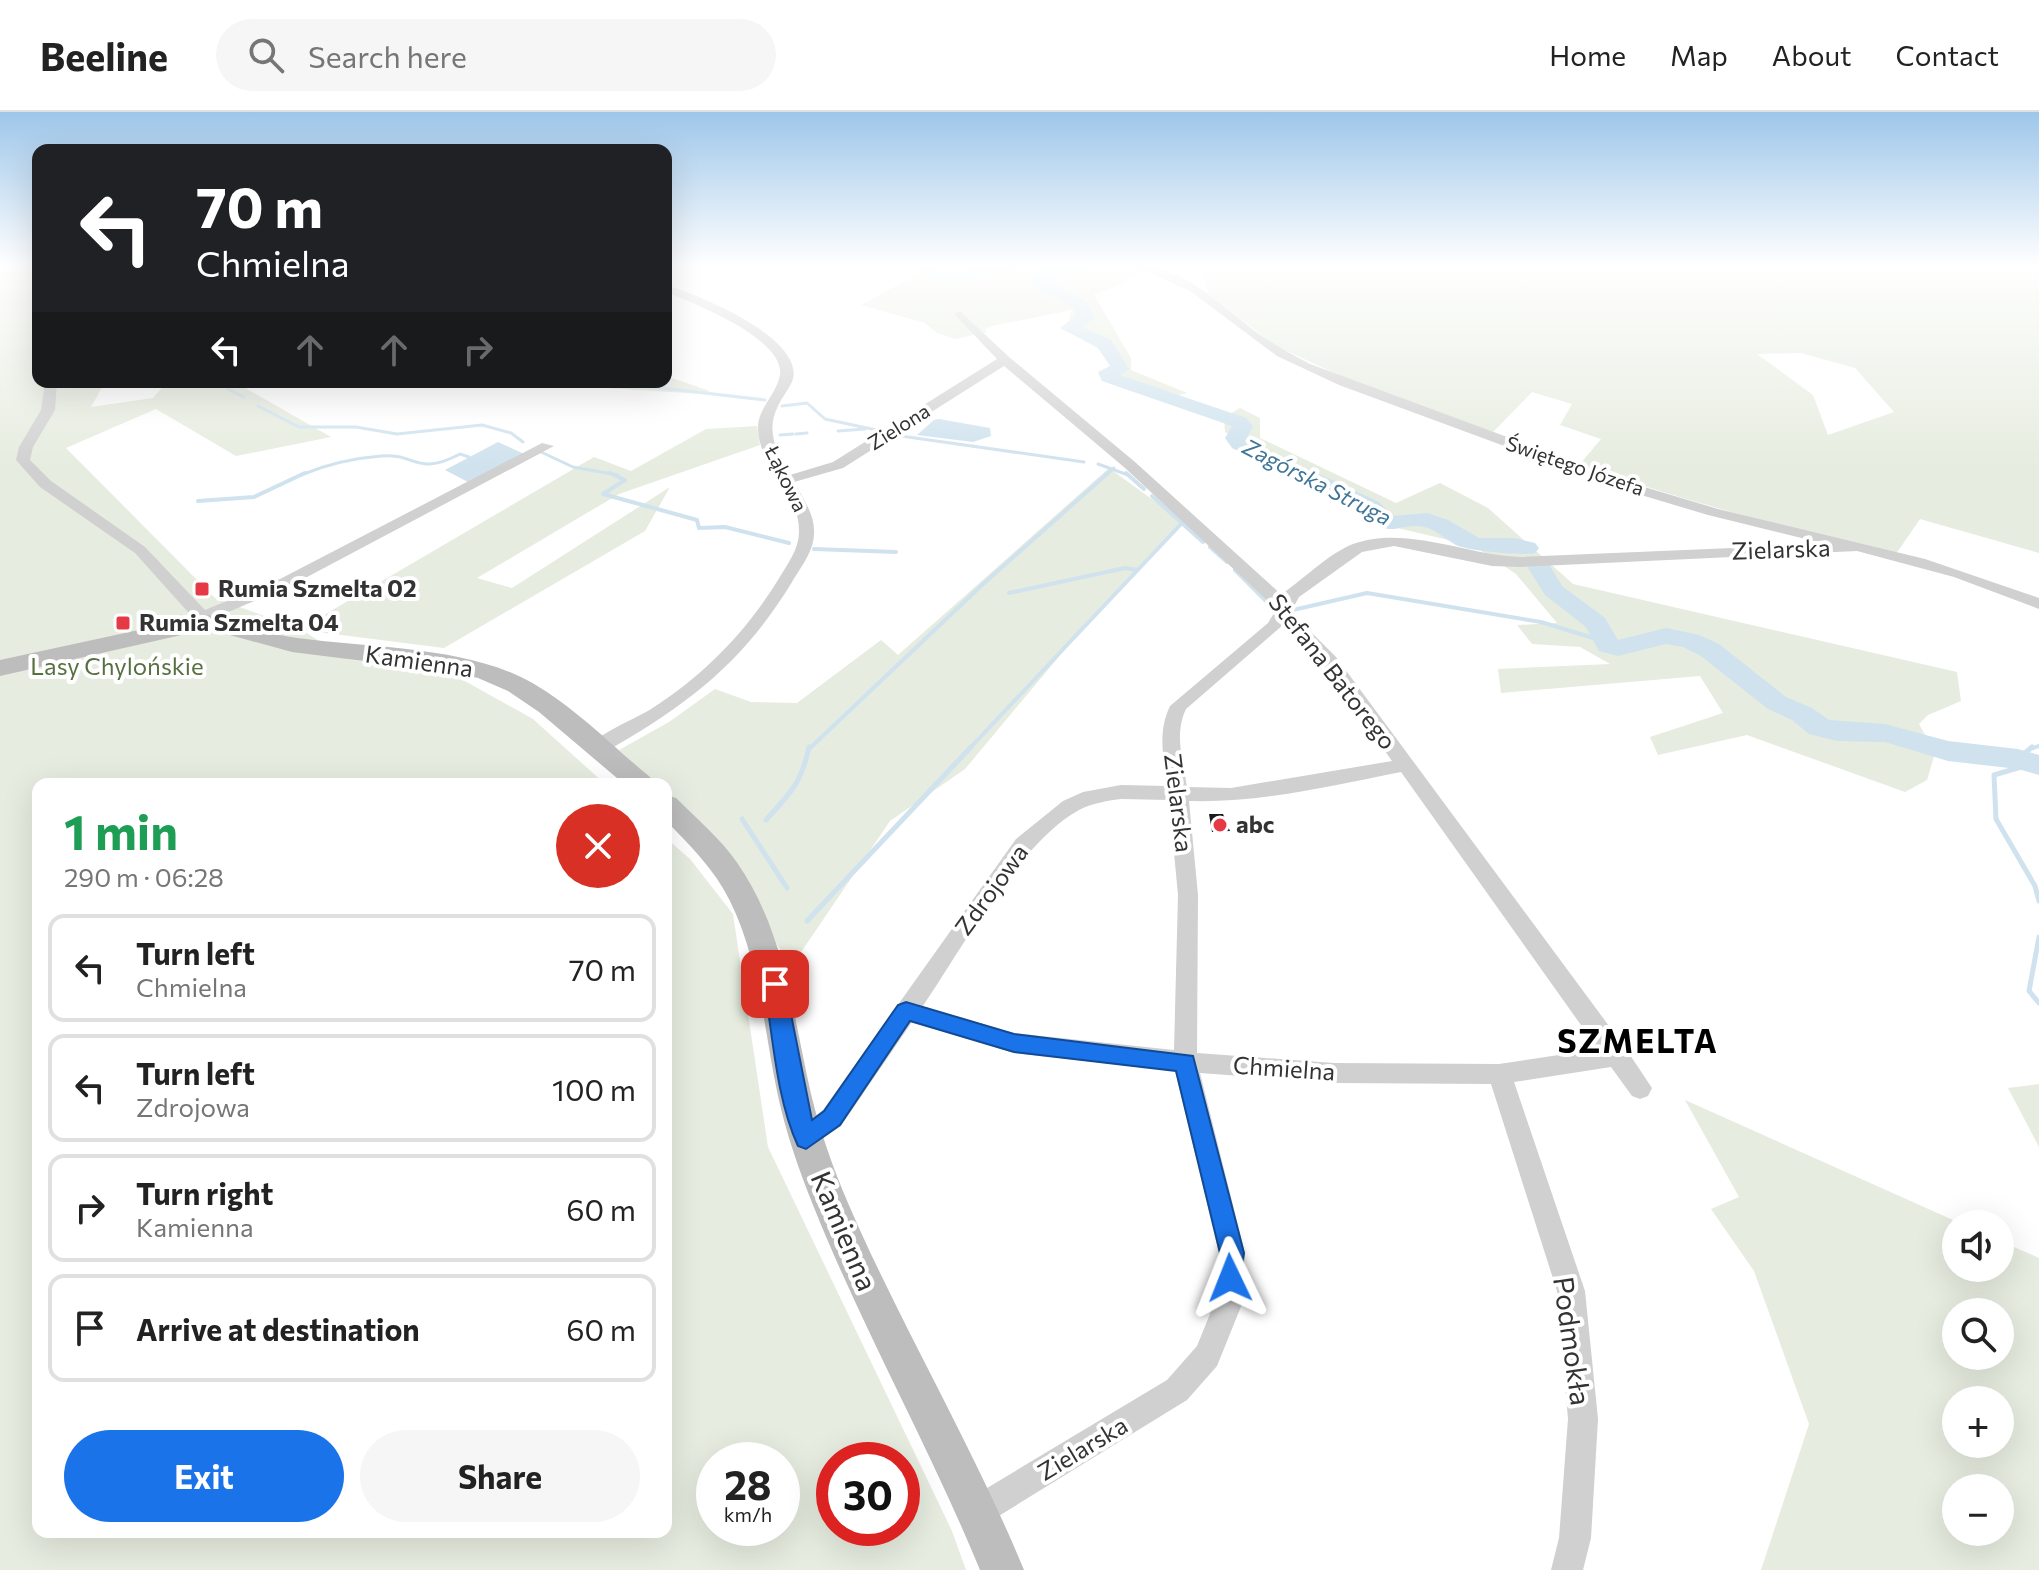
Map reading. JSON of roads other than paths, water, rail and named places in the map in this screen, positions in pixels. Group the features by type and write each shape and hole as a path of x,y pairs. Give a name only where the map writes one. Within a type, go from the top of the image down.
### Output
{"street":[{"name":"Łąkowa","path":"598,747 641,724 702,682 736,652 787,578 808,535 806,520 766,441 764,422 789,370 784,358 758,333"},
{"name":"Stefana Batorego","path":"979,333 1005,360 1208,534 1277,600 1281,612 1330,661 1640,1088"},
{"name":"Świętego Józefa","path":"1253,333 1268,345 1348,384 1646,492 1710,511 1968,574 2039,604"},
{"name":"Zielona","path":"787,480 838,465 1005,360"},
{"path":"50,388 48,410 26,447 23,460 32,474 139,550 205,620"},
{"path":"0,668 205,620 286,582 547,446"},
{"name":"Zielarska","path":"978,1511 1153,1408 1177,1390 1207,1356 1228,1304 1232,1253 1185,1062 1188,895 1179,794 1170,737 1171,722 1179,706 1275,626 1292,594 1357,548 1376,542 1421,544 1466,556 1520,562 1854,547"},
{"name":"Kamienna","path":"205,620 292,645 451,664 485,672 527,692 634,778"},
{"name":"Zdrojowa","path":"806,1139 832,1118 1023,844 1045,823 1070,806 1090,797 1121,792 1231,795 1405,765"},
{"name":"Kamienna","path":"672,811 699,837 728,873 757,927 775,984 806,1139 853,1257 978,1511 1002,1570"},
{"name":"Chmielna","path":"906,1011 1014,1043 1185,1062 1334,1073 1499,1074 1618,1056"},
{"name":"Podmokła","path":"1499,1074 1571,1291 1583,1419 1575,1538 1567,1570"}],"water":[{"path":"939,419 990,428 991,436 973,442 917,435"},
{"path":"498,442 524,454 468,482 445,470"}],"waterway":[{"name":"Zagórska Struga","path":"1080,333 1105,344 1119,365 1120,369 1107,372 1109,377 1239,422 1243,426 1235,438 1239,444 1371,507 1385,521 1427,520 1478,545 1514,544 1527,548"},
{"path":"662,388 765,400"},
{"path":"228,389 244,397"},
{"path":"782,406 807,403 825,419 881,431"},
{"path":"258,406 299,427 356,427 397,434 482,425 511,433 523,442"},
{"path":"838,431 865,429"},
{"path":"796,434 807,433"},
{"path":"780,435 793,434"},
{"path":"894,435 1084,462"},
{"path":"541,452 573,467 612,474"},
{"path":"301,475 330,465 371,457 393,456 425,464 445,461 460,454 469,457"},
{"path":"1098,464 1112,469"},
{"path":"1106,475 1112,469"},
{"path":"1112,469 1128,475"},
{"path":"198,501 254,497 305,473"},
{"path":"809,749 982,585 1108,473"},
{"path":"1126,473 1144,489"},
{"path":"612,474 618,475"},
{"path":"612,474 625,480 603,494 697,520 699,528 725,527 789,543"},
{"path":"1152,496 1182,523"},
{"path":"969,749 1182,523"},
{"path":"1182,523 1203,542"},
{"path":"1210,547 1227,562"},
{"path":"814,549 896,552"},
{"path":"1009,593 1125,568 1137,570"},
{"name":"Zagórska Struga","path":"1540,568 1553,590 1596,623 1608,645 1618,648 1666,636 1690,641 1710,650 1777,703 1802,714 1819,727 1837,732 1885,733 1948,751 2018,759 2039,765"},
{"path":"1235,570 1271,606"},
{"path":"1293,610 1367,593 1541,622 1603,641"},
{"path":"2030,749 2039,746"},
{"path":"766,820 794,787 809,747"},
{"path":"807,921 971,747"},
{"path":"2032,747 2018,759 2021,767 1994,775 1996,819 2035,886 2039,901"},
{"path":"742,819 787,888"},
{"path":"2039,937 2029,991 2039,1003"}],"place":[{"name":"Rumia Szmelta 02","path":"202,589"},
{"name":"Rumia Szmelta 04","path":"123,623"},
{"name":"abc","path":"1220,825"}],"district":[{"name":"SZMELTA","path":"1638,1042"}],"park label":[{"name":"Lasy Chylońskie","path":"117,667"}]}
